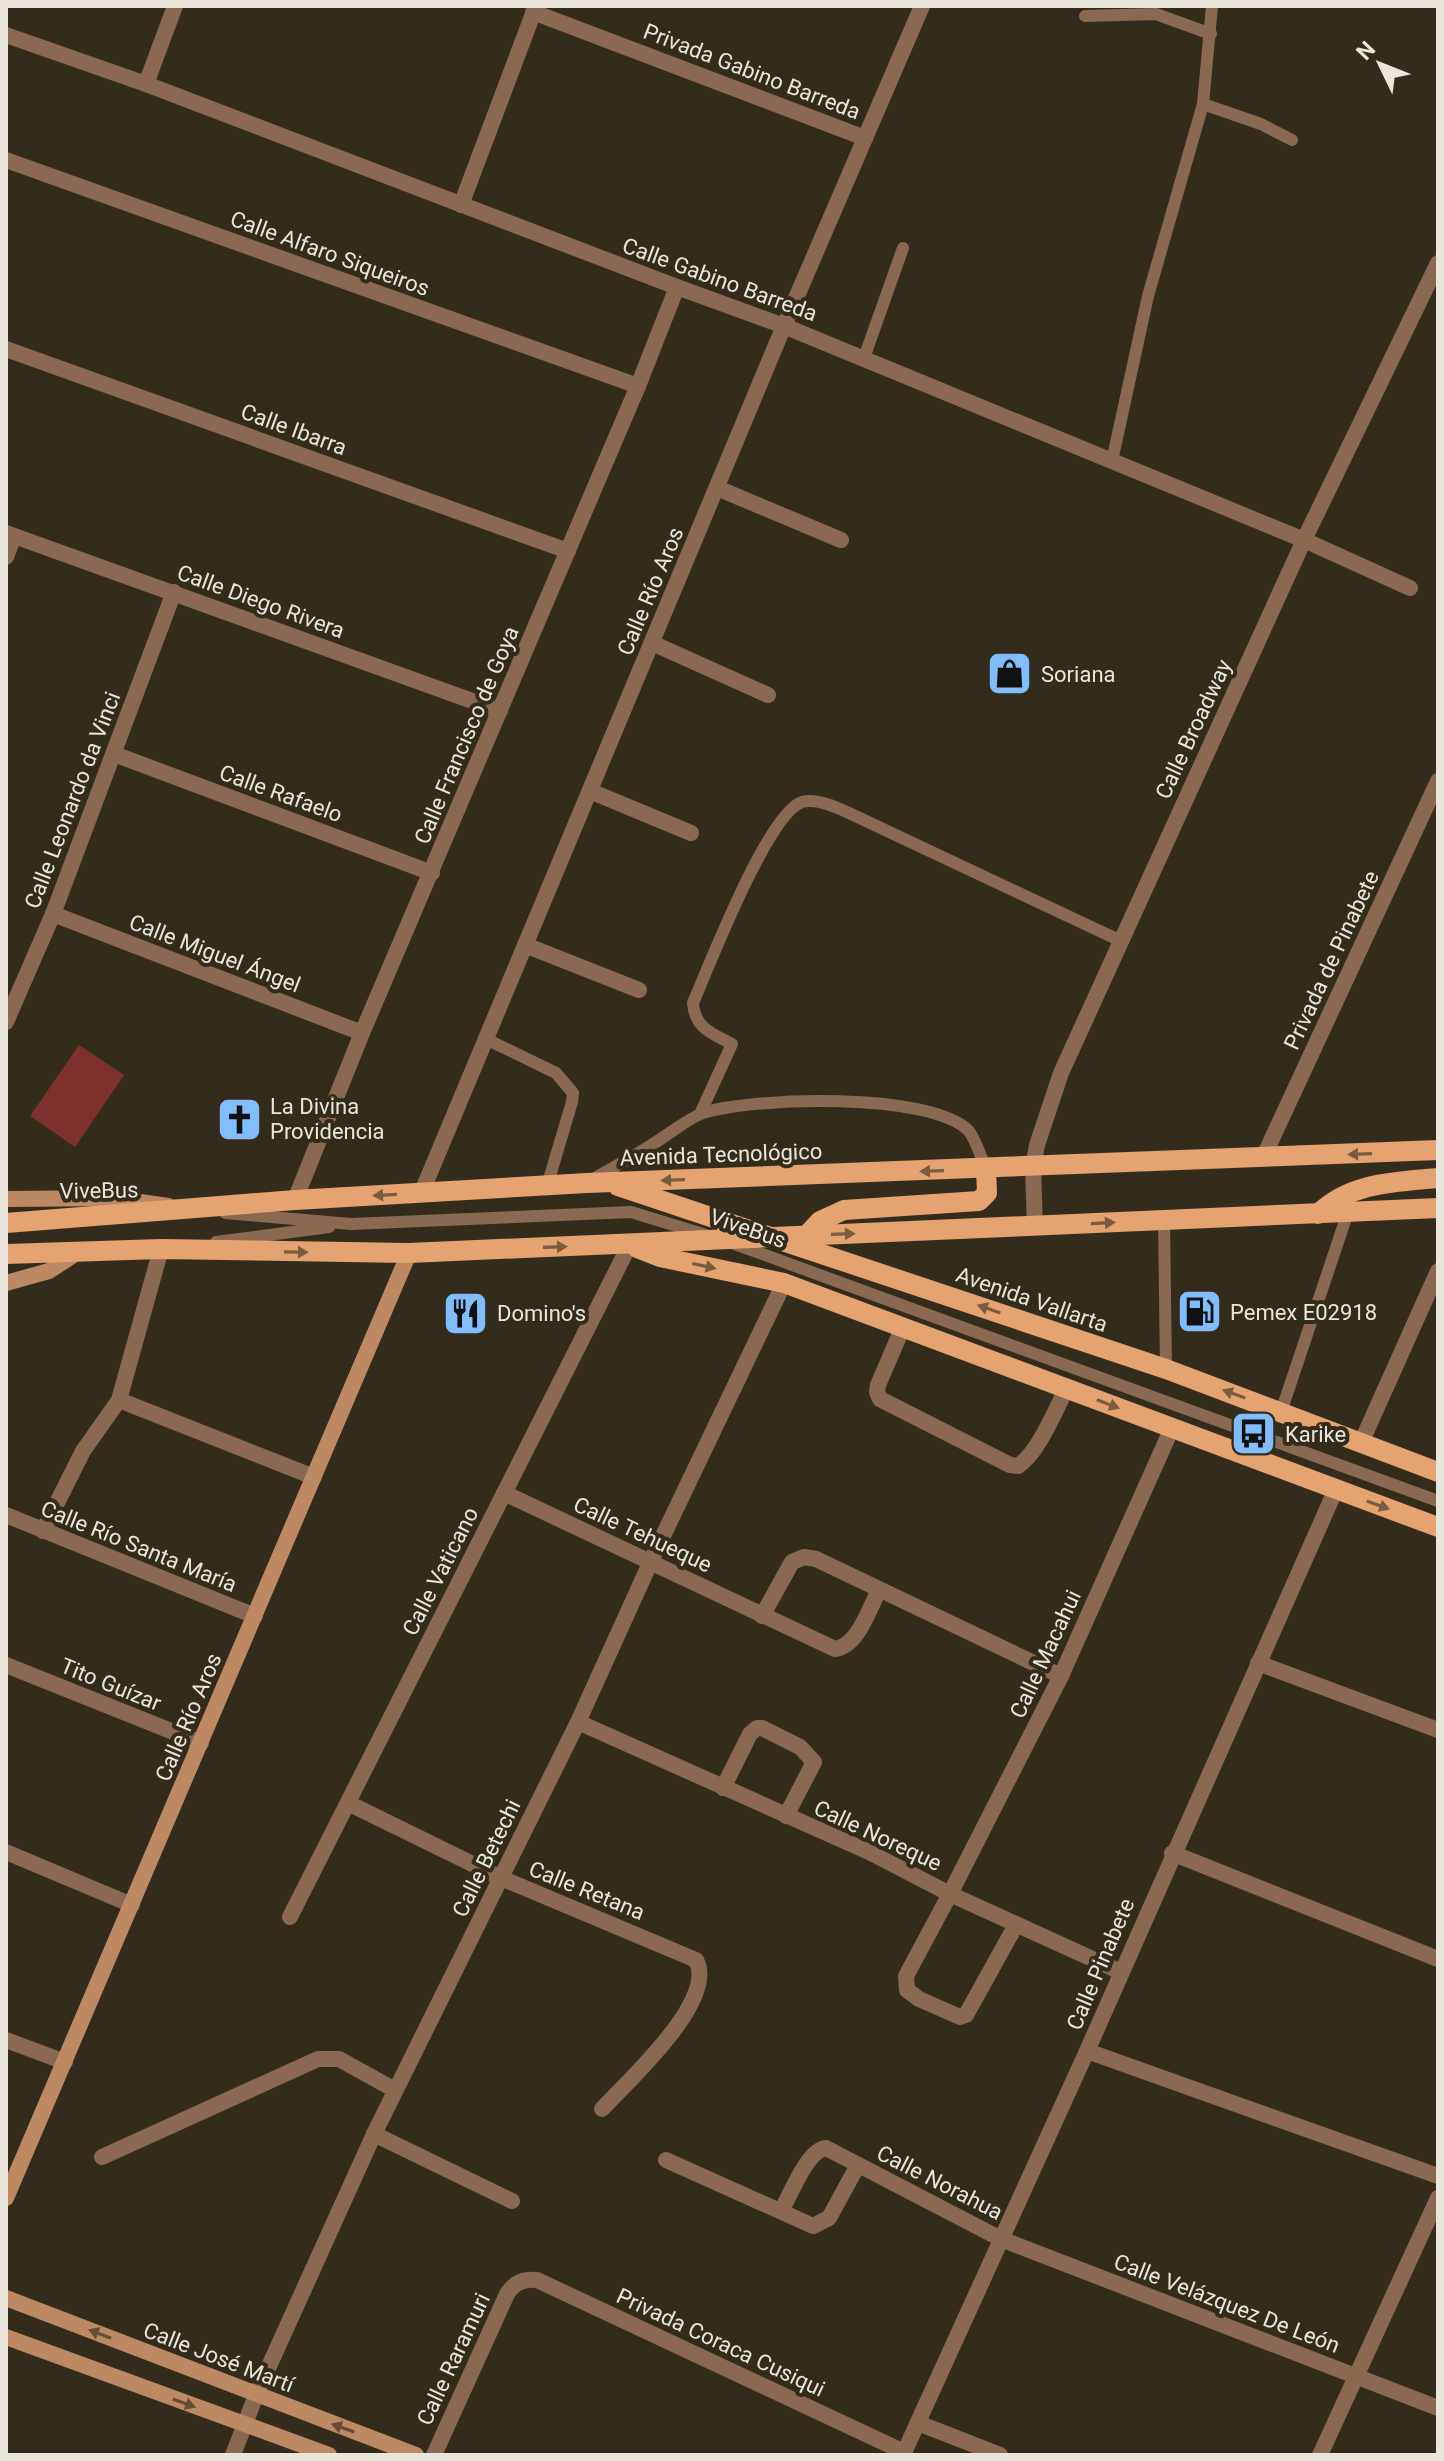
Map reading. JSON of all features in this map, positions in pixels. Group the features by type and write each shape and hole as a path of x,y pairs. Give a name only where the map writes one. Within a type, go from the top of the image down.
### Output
{"main road":[{"name":"Avenida Tecnológico","path":"6,1223 177,1208 596,1182 1438,1150"},
{"path":"806,1236 820,1221 844,1210 979,1201 987,1193 986,1169"},
{"path":"1318,1214 1334,1198 1372,1185 1438,1178"},
{"name":"Avenida Vallarta","path":"596,1182 775,1237 1166,1369 1438,1472"},
{"path":"6,1199 113,1198 177,1208"},
{"path":"6,1254 73,1255 161,1249 409,1253 1438,1208"},
{"path":"630,1244 660,1257 784,1283 1438,1527"},
{"name":"Calle Río Aros","path":"6,2198 409,1253"},
{"path":"6,1283 34,1277 73,1255"},
{"name":"Calle José Martí","path":"6,2298 416,2455"},
{"path":"6,2337 329,2455"}],"street":[{"path":"146,84 175,6"},
{"name":"Calle Río Aros","path":"421,1194 784,326 922,6"},
{"path":"461,205 535,9"},
{"name":"Privada Gabino Barreda","path":"535,9 865,138"},
{"name":"Calle Gabino Barreda","path":"6,35 146,84 784,326 1304,540 1410,588"},
{"name":"Calle Alfaro Siqueiros","path":"6,160 638,386"},
{"name":"Calle Broadway","path":"1035,1226 1033,1167 1042,1123 1061,1073 1304,540 1438,263"},
{"name":"Calle Francisco de Goya","path":"295,1200 362,1033 638,386 677,287"},
{"name":"Calle Ibarra","path":"6,349 568,551"},
{"path":"717,488 841,540"},
{"path":"6,557 10,535"},
{"name":"Calle Diego Rivera","path":"10,535 500,711"},
{"name":"Calle Leonardo da Vinci","path":"6,1022 53,914 174,592"},
{"path":"652,643 768,695"},
{"name":"Calle Rafaelo","path":"114,754 432,873"},
{"name":"Privada de Pinabete","path":"1263,1158 1438,781"},
{"path":"590,791 691,833"},
{"name":"Calle Miguel Ángel","path":"53,914 362,1033"},
{"path":"525,945 639,990"},
{"name":"Calle Vaticano","path":"290,1917 630,1244"},
{"path":"43,1531 83,1451 119,1400 161,1249"},
{"path":"1361,1443 1438,1271"},
{"name":"Calle Betechi","path":"233,2455 256,2395 374,2134 578,1722 784,1283"},
{"path":"903,1327 878,1385 880,1399 1010,1465 1018,1466 1027,1459 1067,1388"},
{"path":"119,1400 314,1477"},
{"name":"Calle Macahui","path":"950,1894 1061,1676 1172,1428"},
{"name":"Calle Pinabete","path":"904,2454 1336,1489"},
{"name":"Calle Tehueque","path":"504,1493 835,1649 841,1649 854,1638 879,1590"},
{"name":"Calle Río Santa María","path":"6,1515 255,1616"},
{"path":"762,1616 786,1570 797,1559 816,1559 1061,1676"},
{"path":"1258,1663 1438,1730"},
{"name":"Tito Guízar","path":"6,1665 201,1743"},
{"name":"Calle Noreque","path":"578,1722 869,1852 950,1894 1121,1972"},
{"name":"Calle Noreque","path":"723,1788 750,1734 762,1728 800,1747 814,1762 786,1816"},
{"name":"Calle Retana","path":"348,1803 501,1878 696,1960 701,1970 696,1996 682,2021 602,2109"},
{"path":"6,1852 132,1905"},
{"path":"1172,1853 1438,1959"},
{"name":"Calle Noreque","path":"950,1894 906,1976 907,1990 919,1999 960,2017 966,2015 1016,1925"},
{"path":"6,2040 65,2062"},
{"path":"1087,2051 1438,2176"},
{"path":"102,2157 318,2059 339,2059 395,2090"},
{"path":"374,2134 512,2201"},
{"name":"Calle Norahua","path":"781,2211 810,2157 819,2148 826,2148 1001,2239"},
{"name":"Calle Norahua","path":"666,2160 813,2226 824,2221 858,2165"},
{"path":"1320,2455 1438,2198"},
{"name":"Calle Velázquez De León","path":"1001,2239 1438,2408"},
{"name":"Privada Coraca Cusiqui","path":"517,2283 526,2279 537,2280 904,2454"},
{"name":"Calle Raramuri","path":"434,2455 507,2294 517,2283"},
{"path":"918,2423 1000,2455"}],"lane":[{"path":"1112,461 1148,296 1203,104 1212,6"},
{"path":"1085,16 1156,14 1211,34"},
{"path":"1203,104 1261,124 1292,140"},
{"path":"864,358 903,248"},
{"path":"700,1114 732,1044 706,1031 696,1021 693,1003 752,869 784,815 805,801 815,801 849,813 1121,941"},
{"path":"486,1039 556,1073 573,1093 547,1186"},
{"path":"596,1182 700,1114 747,1104 790,1100 842,1101 912,1108 947,1119 968,1131 986,1169"},
{"name":"ViveBus","path":"6,1213 177,1208 351,1224 631,1212 724,1240 1438,1501"},
{"path":"1281,1412 1348,1212"},
{"path":"1164,1220 1166,1369"},
{"path":"161,1249 351,1224"},
{"path":"6,1264 73,1255"}],"shaded area":[{"path":"79,1045 124,1075 75,1147 30,1116"}],"place":[{"name":"Soriana","path":"1010,674"},
{"name":"La Divina Providencia","path":"239,1119"},
{"name":"Pemex E02918","path":"1199,1312"},
{"name":"Domino's","path":"466,1313"},
{"name":"Karike","path":"1254,1434"}]}
